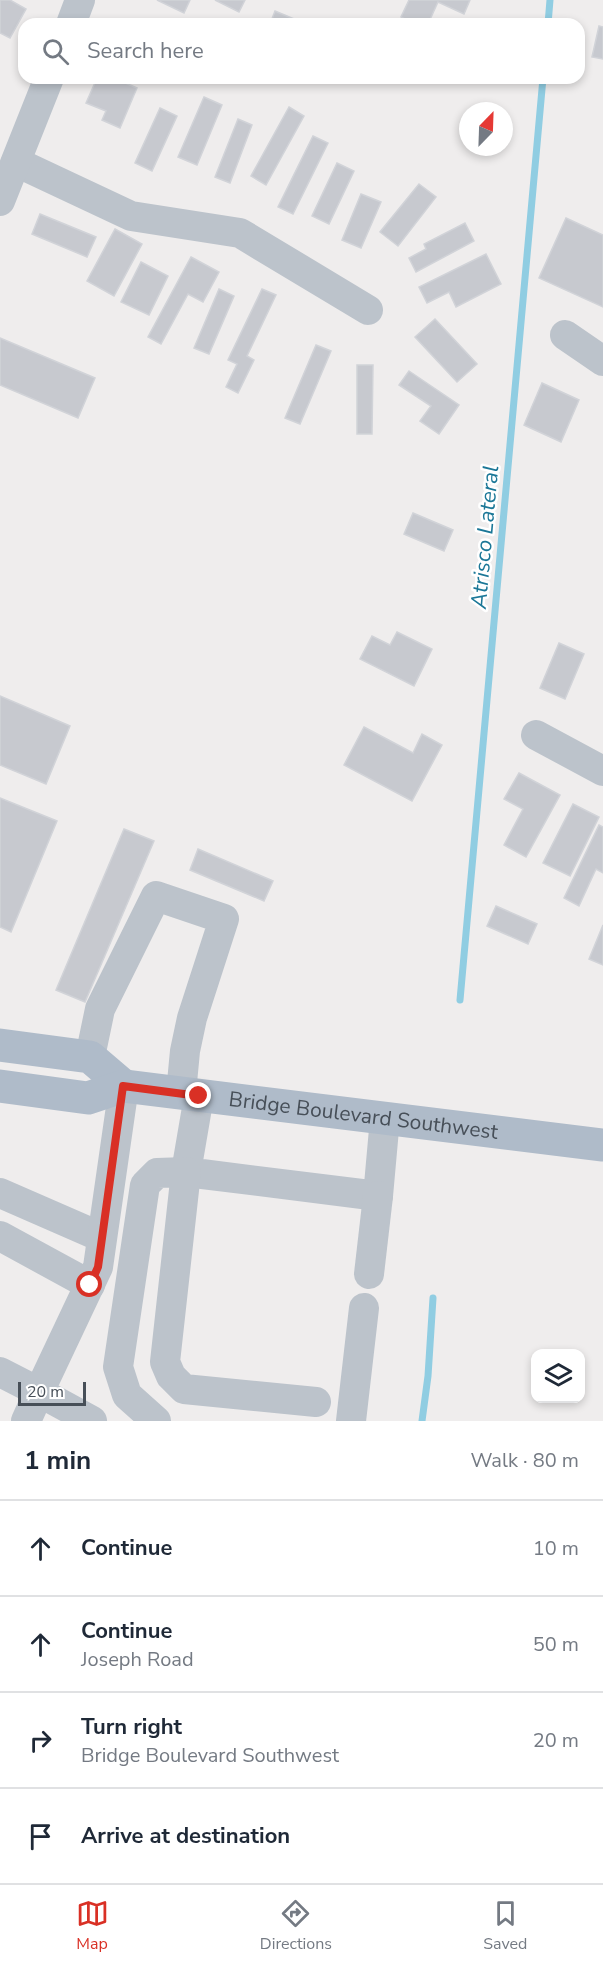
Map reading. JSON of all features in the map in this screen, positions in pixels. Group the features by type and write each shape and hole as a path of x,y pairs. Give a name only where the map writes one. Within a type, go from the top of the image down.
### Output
{"main road":[{"path":"0,1044 90,1057 123,1086"},
{"name":"Bridge Boulevard Southwest","path":"0,1086 88,1098 123,1086 603,1145"}],"street":[{"path":"73,18 80,0"},
{"path":"0,201 48,84"},
{"path":"16,162 131,216 240,233 368,310"},
{"path":"565,335 603,360"},
{"path":"536,735 603,771"},
{"path":"90,1057 100,1009 156,896 224,919 192,1018 185,1051 190,1095 186,1172 165,1362 171,1376 184,1389 316,1402"},
{"path":"26,1421 98,1267 123,1086"},
{"path":"369,1274 385,1118"},
{"path":"156,1421 127,1395 118,1367 145,1185 157,1173 186,1172 378,1196"},
{"path":"0,1193 101,1237"},
{"path":"0,1236 90,1285"},
{"path":"351,1421 364,1308"},
{"path":"0,1372 92,1421"}],"building":[{"path":"0,0 10,0 26,9 21,18 18,18 18,24 10,38 0,33"},
{"path":"157,0 190,0 184,13"},
{"path":"215,0 245,0 239,12"},
{"path":"409,0 470,0 464,14 438,2 431,18 401,17"},
{"path":"275,11 292,18 272,18"},
{"path":"599,26 603,27 603,59 592,57"},
{"path":"94,84 128,84 137,88 120,128 102,120 106,111 86,103"},
{"path":"204,97 222,105 197,165 178,157"},
{"path":"289,107 304,116 266,185 251,176"},
{"path":"160,108 177,116 152,171 135,163"},
{"path":"238,119 252,125 230,183 215,177"},
{"path":"313,136 328,143 293,214 278,207"},
{"path":"337,163 354,171 329,224 312,216"},
{"path":"419,184 436,197 398,246 380,232"},
{"path":"361,194 381,202 361,248 342,240"},
{"path":"40,214 96,237 87,257 32,234"},
{"path":"566,218 603,235 603,307 539,278"},
{"path":"465,223 474,241 416,272 409,258 426,249 424,244"},
{"path":"115,229 142,244 114,296 87,281"},
{"path":"486,254 501,284 456,307 449,292 427,303 419,287"},
{"path":"191,257 219,272 203,302 188,294 161,344 148,337"},
{"path":"141,262 168,276 149,315 121,302"},
{"path":"219,289 234,296 209,354 194,348"},
{"path":"262,289 276,295 247,356 254,360 238,393 226,387 237,364 228,360"},
{"path":"435,319 477,364 457,382 415,337"},
{"path":"0,338 95,378 78,418 0,385"},
{"path":"316,345 331,351 300,424 285,418"},
{"path":"357,365 373,365 372,434 357,434"},
{"path":"409,371 459,405 439,434 420,421 431,406 399,385"},
{"path":"542,383 579,400 561,442 524,425"},
{"path":"413,513 453,530 444,551 404,534"},
{"path":"397,632 432,649 414,686 360,659 372,636 390,645"},
{"path":"559,643 584,654 565,699 540,688"},
{"path":"0,696 70,726 46,784 0,765"},
{"path":"364,727 413,753 422,734 442,745 412,801 344,765"},
{"path":"519,773 560,795 526,857 504,845 523,809 504,799"},
{"path":"0,798 57,821 11,932 0,927"},
{"path":"573,804 599,817 570,876 543,863"},
{"path":"599,825 603,827 603,873 596,869 579,906 564,898"},
{"path":"124,829 154,841 85,1002 56,990"},
{"path":"198,849 273,881 264,901 190,870"},
{"path":"496,906 537,924 528,944 487,926"},
{"path":"603,925 603,965 589,959"}],"waterway":[{"name":"Atrisco Lateral","path":"548,18 550,0"},
{"name":"Atrisco Lateral","path":"460,1000 542,84"},
{"name":"Atrisco Lateral","path":"422,1421 428,1376 433,1298"}],"route":[{"path":"90,1285 98,1267 123,1086 199,1096"}]}
